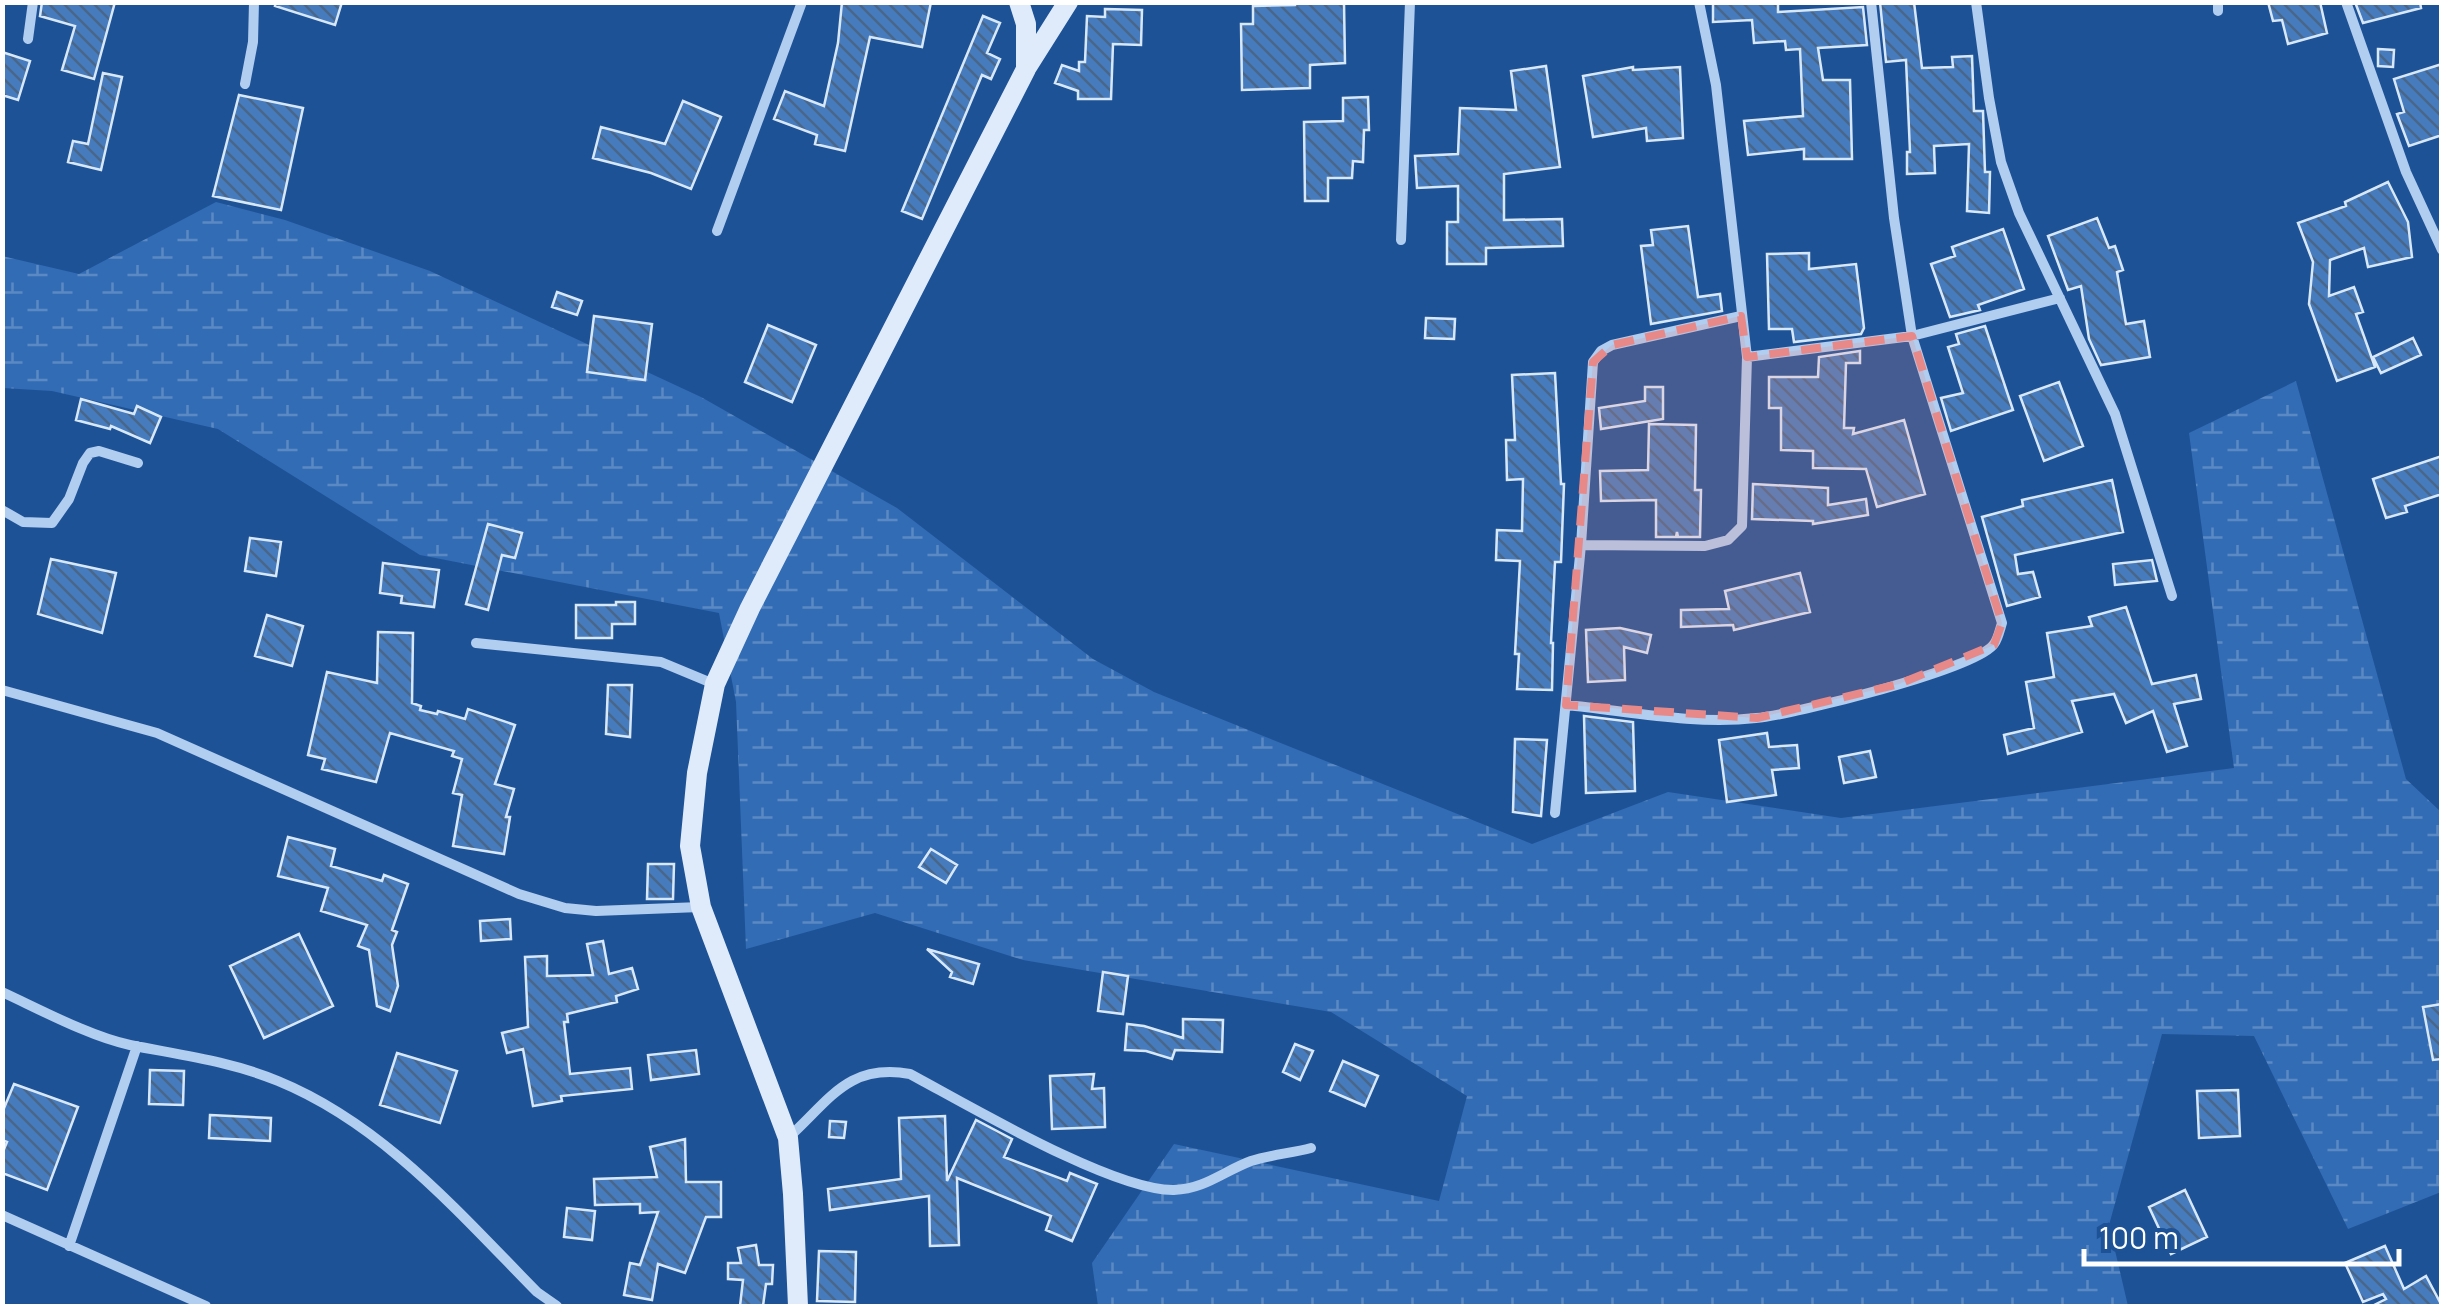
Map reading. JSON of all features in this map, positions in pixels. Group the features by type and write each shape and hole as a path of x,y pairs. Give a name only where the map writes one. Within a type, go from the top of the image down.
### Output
{"street":[{"path":"28,39 33,2"},
{"path":"245,84 253,42 254,2"},
{"path":"717,231 802,2"},
{"path":"1019,2 1026,24 1026,69"},
{"path":"798,1306 788,1138 702,907 690,846 696,773 715,684 750,608 1026,69 1068,2"},
{"path":"1401,240 1410,2"},
{"path":"1581,545 1705,546 1728,540 1742,526 1747,357 1716,85 1699,2"},
{"path":"1566,705 1708,720 1757,718 1898,684 1977,657 1994,645 2002,622 1912,336 1894,218 1871,2"},
{"path":"1976,2 1988,98 2002,162 2019,213 2115,414 2172,596"},
{"path":"2346,2 2406,172 2442,250"},
{"path":"1747,357 1912,336 2060,298"},
{"path":"1555,813 1581,545 1593,362 1600,350 1612,344 1741,316"},
{"path":"2,510 23,522 52,523 70,499 90,453 99,451 138,462"},
{"path":"476,643 661,662 715,684"},
{"path":"2,690 156,733 519,894 566,908 596,911 702,907"},
{"path":"2,992 137,1046 206,1058 278,1081 354,1120 428,1182 537,1292 557,1306"},
{"path":"70,1246 137,1046"},
{"path":"788,1138 856,1076 887,1070 910,1074 1099,1170 1151,1188 1202,1186 1250,1162 1311,1148"},
{"path":"2,1215 206,1306"}],"highlighted area":[{"path":"1741,316 1747,357 1912,336 2002,623 1994,645 1899,684 1757,718 1566,705 1593,362 1612,345"}],"green space":[{"path":"216,202 285,220 430,271 701,397 897,508 1093,659 1154,692 1532,844 1668,792 1841,818 2234,768 2189,433 2296,381 2406,779 2441,812 2441,1192 2348,1229 2254,1036 2162,1034 2109,1225 2128,1306 1098,1306 1092,1263 1174,1144 1439,1201 1467,1096 1331,1012 1023,960 875,913 746,949 736,702 719,613 420,555 218,429 52,391 3,388 2,256 79,274"}],"building":[{"path":"42,2 115,2 94,79 62,70 75,26 40,16"},
{"path":"276,2 342,2 335,25 275,6"},
{"path":"842,2 931,2 922,47 870,37 845,151 815,144 817,135 774,119 785,91 824,106 838,43"},
{"path":"1344,2 1345,63 1310,65 1310,88 1242,90 1241,24 1253,24 1253,6"},
{"path":"1713,2 1778,2 1778,12 1863,7 1867,45 1818,48 1823,80 1850,80 1852,159 1804,159 1804,149 1748,155 1744,121 1803,116 1800,49 1786,50 1785,41 1754,43 1752,20 1713,22"},
{"path":"1880,2 1914,2 1922,68 1953,67 1952,57 1972,56 1974,111 1983,111 1985,172 1990,172 1989,213 1967,211 1969,144 1934,146 1935,173 1907,174 1910,152 1906,60 1886,62"},
{"path":"2268,2 2320,2 2327,33 2288,44 2282,20 2273,21"},
{"path":"2355,2 2420,2 2421,8 2363,23"},
{"path":"1105,9 1142,10 1141,45 1113,44 1111,99 1078,99 1078,91 1055,83 1062,65 1079,71 1079,62 1085,62 1087,16 1105,17"},
{"path":"983,16 1000,23 987,53 1000,59 991,79 982,75 922,219 902,211"},
{"path":"2378,49 2394,50 2393,67 2378,66"},
{"path":"2,52 30,61 18,100 2,95"},
{"path":"2442,64 2442,135 2409,146 2397,114 2404,112 2394,79"},
{"path":"1546,66 1560,167 1504,174 1504,220 1562,219 1563,246 1486,248 1486,264 1447,264 1447,222 1458,222 1458,186 1417,188 1415,156 1458,154 1460,108 1516,110 1511,71"},
{"path":"1633,67 1680,67 1683,138 1647,141 1646,128 1593,137 1583,76"},
{"path":"103,73 122,77 101,170 68,162 73,141 88,144"},
{"path":"239,95 303,108 281,210 213,196"},
{"path":"1368,97 1369,130 1364,130 1363,162 1353,161 1352,178 1328,178 1328,201 1305,201 1304,122 1343,121 1343,98"},
{"path":"683,101 721,117 691,189 651,173 593,158 601,127 665,144"},
{"path":"2388,182 2408,222 2412,257 2368,267 2364,248 2330,260 2329,296 2354,287 2363,312 2356,314 2375,367 2337,381 2309,304 2313,262 2298,223 2346,206 2345,202"},
{"path":"2097,218 2109,248 2115,246 2123,270 2117,272 2126,324 2144,321 2150,357 2101,365 2089,339 2081,286 2068,290 2048,236"},
{"path":"1688,226 1698,297 1720,294 1722,311 1651,324 1641,246 1653,245 1651,230"},
{"path":"2003,229 2024,289 1978,305 1980,310 1950,317 1931,264 1955,256 1952,247"},
{"path":"1809,253 1809,269 1856,264 1864,328 1861,334 1794,342 1792,329 1769,329 1767,254"},
{"path":"557,292 582,301 577,315 552,307"},
{"path":"594,316 652,324 645,380 587,372"},
{"path":"1426,318 1455,319 1454,339 1425,338"},
{"path":"768,325 816,345 792,402 745,382"},
{"path":"1985,326 2013,410 1951,431 1941,398 1963,393 1948,347 1959,344 1956,334"},
{"path":"2413,338 2421,355 2381,373 2373,357"},
{"path":"1860,351 1860,363 1846,363 1844,428 1854,428 1853,434 1904,420 1925,494 1877,507 1866,469 1813,468 1813,451 1781,450 1781,408 1769,408 1769,377 1818,377 1819,357"},
{"path":"1555,373 1564,484 1561,562 1555,562 1552,690 1517,689 1520,561 1496,560 1497,530 1522,531 1523,479 1507,480 1506,440 1515,440 1512,375"},
{"path":"2059,382 2083,446 2044,461 2020,396"},
{"path":"1645,387 1663,387 1663,419 1601,429 1599,408 1645,401"},
{"path":"81,399 134,414 137,406 161,417 150,443 111,426 110,429 76,420"},
{"path":"1649,424 1696,425 1695,490 1701,490 1700,537 1678,537 1677,532 1676,537 1656,537 1656,500 1601,501 1600,471 1648,470"},
{"path":"2442,456 2442,494 2405,506 2407,512 2386,518 2373,479"},
{"path":"2112,480 2123,532 2015,555 2018,574 2033,572 2040,597 2007,606 1982,517 2023,506 2022,500"},
{"path":"1753,484 1828,488 1828,505 1866,499 1868,515 1813,524 1752,519"},
{"path":"488,524 522,533 515,558 502,555 488,610 466,604"},
{"path":"250,538 281,542 276,576 245,571"},
{"path":"51,559 116,573 102,633 38,614"},
{"path":"2152,560 2157,581 2115,585 2113,564"},
{"path":"383,563 439,570 434,607 401,603 402,596 380,593"},
{"path":"1800,573 1810,612 1734,630 1733,625 1681,627 1681,610 1729,609 1725,591"},
{"path":"635,602 635,624 612,624 612,638 576,638 576,605"},
{"path":"2126,607 2152,684 2196,675 2201,699 2174,704 2187,746 2167,752 2153,711 2126,723 2114,694 2072,701 2082,732 2008,754 2004,735 2034,728 2026,682 2054,677 2047,633 2092,626 2089,617"},
{"path":"267,615 303,626 292,666 255,656"},
{"path":"1620,628 1651,635 1647,653 1624,647 1625,680 1588,682 1586,630"},
{"path":"378,632 413,633 412,703 421,706 420,710 465,719 468,709 515,725 495,784 514,789 506,817 510,817 504,854 453,846 462,795 453,793 462,759 452,756 454,751 390,733 376,782 322,769 325,759 308,755 327,672 377,683"},
{"path":"608,685 632,685 630,737 606,734"},
{"path":"1584,716 1633,722 1635,791 1586,793"},
{"path":"1767,733 1769,747 1797,745 1799,768 1772,770 1776,795 1727,802 1719,740"},
{"path":"1515,739 1547,740 1541,816 1513,812"},
{"path":"1870,751 1876,777 1844,783 1839,757"},
{"path":"288,837 335,849 331,866 382,881 384,875 408,884 392,930 397,932 392,945 398,986 390,1011 377,1006 369,950 358,946 367,925 321,911 328,888 278,876"},
{"path":"931,849 957,865 946,883 919,867"},
{"path":"648,864 674,864 673,899 647,899"},
{"path":"510,919 511,939 481,941 480,921"},
{"path":"299,934 333,1006 264,1038 230,966"},
{"path":"603,941 609,974 632,968 638,989 616,996 617,1002 567,1014 568,1022 564,1022 570,1074 630,1068 632,1089 561,1096 562,1101 533,1106 523,1049 507,1053 502,1033 528,1027 525,957 547,956 547,976 593,975 587,944"},
{"path":"927,949 979,964 973,984 950,977 952,972"},
{"path":"1103,972 1128,976 1123,1014 1098,1011"},
{"path":"2442,1004 2442,1059 2433,1060 2423,1007"},
{"path":"1183,1019 1223,1020 1222,1052 1175,1050 1172,1059 1125,1050 1127,1024 1183,1038"},
{"path":"1295,1044 1313,1051 1300,1080 1283,1072"},
{"path":"696,1050 699,1074 651,1080 648,1055"},
{"path":"397,1053 457,1071 440,1123 380,1105"},
{"path":"1343,1061 1378,1076 1365,1106 1330,1091"},
{"path":"150,1070 184,1071 183,1105 149,1104"},
{"path":"1094,1074 1092,1089 1104,1088 1105,1127 1052,1129 1050,1076"},
{"path":"14,1084 78,1107 47,1190 2,1173 2,1154 7,1142 2,1140 2,1113"},
{"path":"2238,1090 2240,1136 2199,1138 2197,1091"},
{"path":"210,1115 271,1118 270,1141 209,1138"},
{"path":"945,1116 947,1181 976,1120 1012,1139 1004,1157 1067,1181 1070,1173 1097,1184 1072,1241 1046,1230 1051,1216 957,1178 959,1245 930,1246 929,1196 830,1210 828,1189 901,1179 899,1118"},
{"path":"830,1121 846,1122 844,1138 829,1137"},
{"path":"685,1139 686,1182 721,1182 721,1217 706,1217 685,1273 658,1264 652,1300 624,1295 630,1263 640,1265 658,1212 640,1213 640,1204 595,1205 594,1179 657,1177 650,1147"},
{"path":"2185,1190 2207,1237 2171,1254 2149,1207"},
{"path":"567,1208 595,1211 592,1240 564,1237"},
{"path":"756,1245 759,1265 773,1265 772,1284 766,1284 763,1306 740,1306 743,1280 728,1279 728,1263 741,1263 738,1248"},
{"path":"2385,1246 2404,1289 2426,1276 2442,1306 2372,1306 2386,1299 2383,1294 2363,1302 2345,1263"},
{"path":"819,1251 856,1252 855,1302 817,1301"}]}
